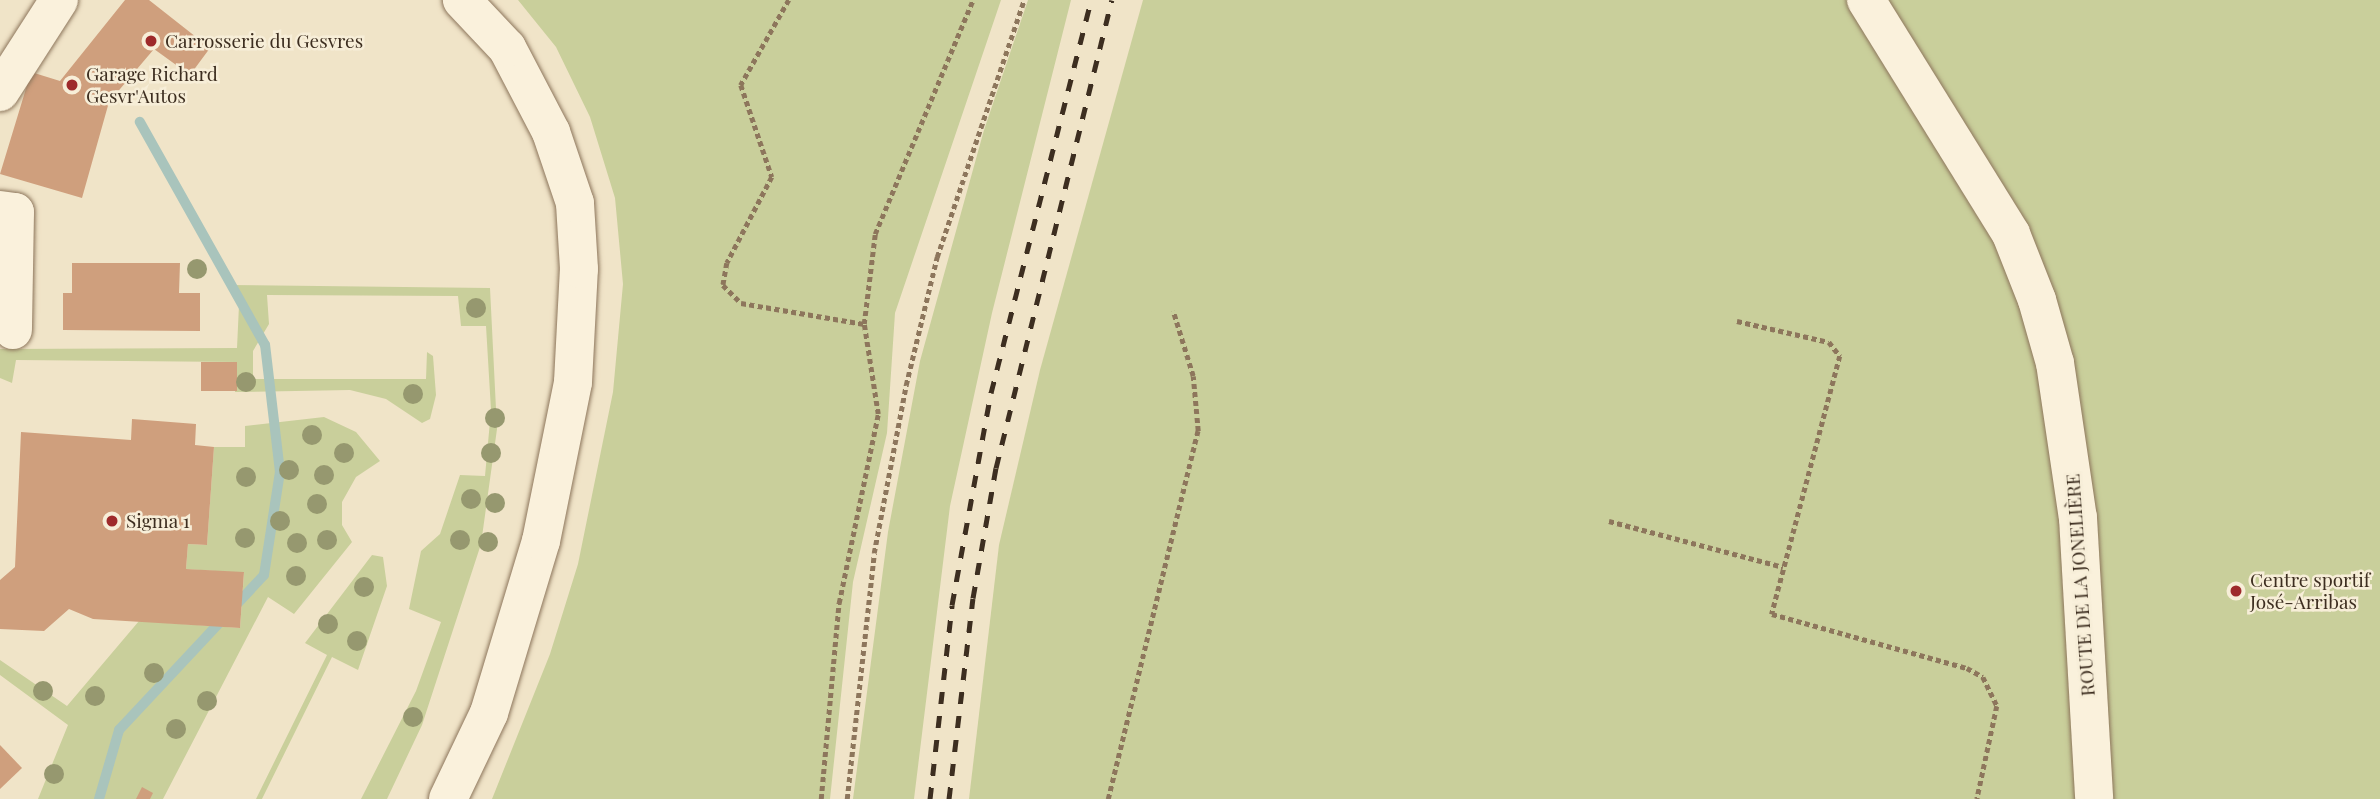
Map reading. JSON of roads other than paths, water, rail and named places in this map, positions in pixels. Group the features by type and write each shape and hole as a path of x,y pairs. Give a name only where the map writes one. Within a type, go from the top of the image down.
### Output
{"street":[{"path":"0,92 59,0"},
{"path":"448,799 489,713 541,541 573,382 579,269 575,203 551,132 507,48 463,0"},
{"name":"ROUTE DE LA JONELIÈRE","path":"1866,0 2011,234 2055,363 2078,518 2094,799"},
{"path":"0,210 15,212 13,330"}],"waterway":[{"path":"99,799 119,730 264,575 280,472 265,345 140,122"}],"railway":[{"path":"930,799 952,605 991,393 1091,0"},
{"path":"949,799 973,598 996,468 1112,0"}],"place":[{"name":"Carrosserie du Gesvres","path":"151,41"},
{"name":"Garage Richard Gesvr'Autos","path":"72,85"},
{"name":"Sigma 1","path":"112,521"},
{"name":"Centre sportif José-Arribas","path":"2236,591"}]}
